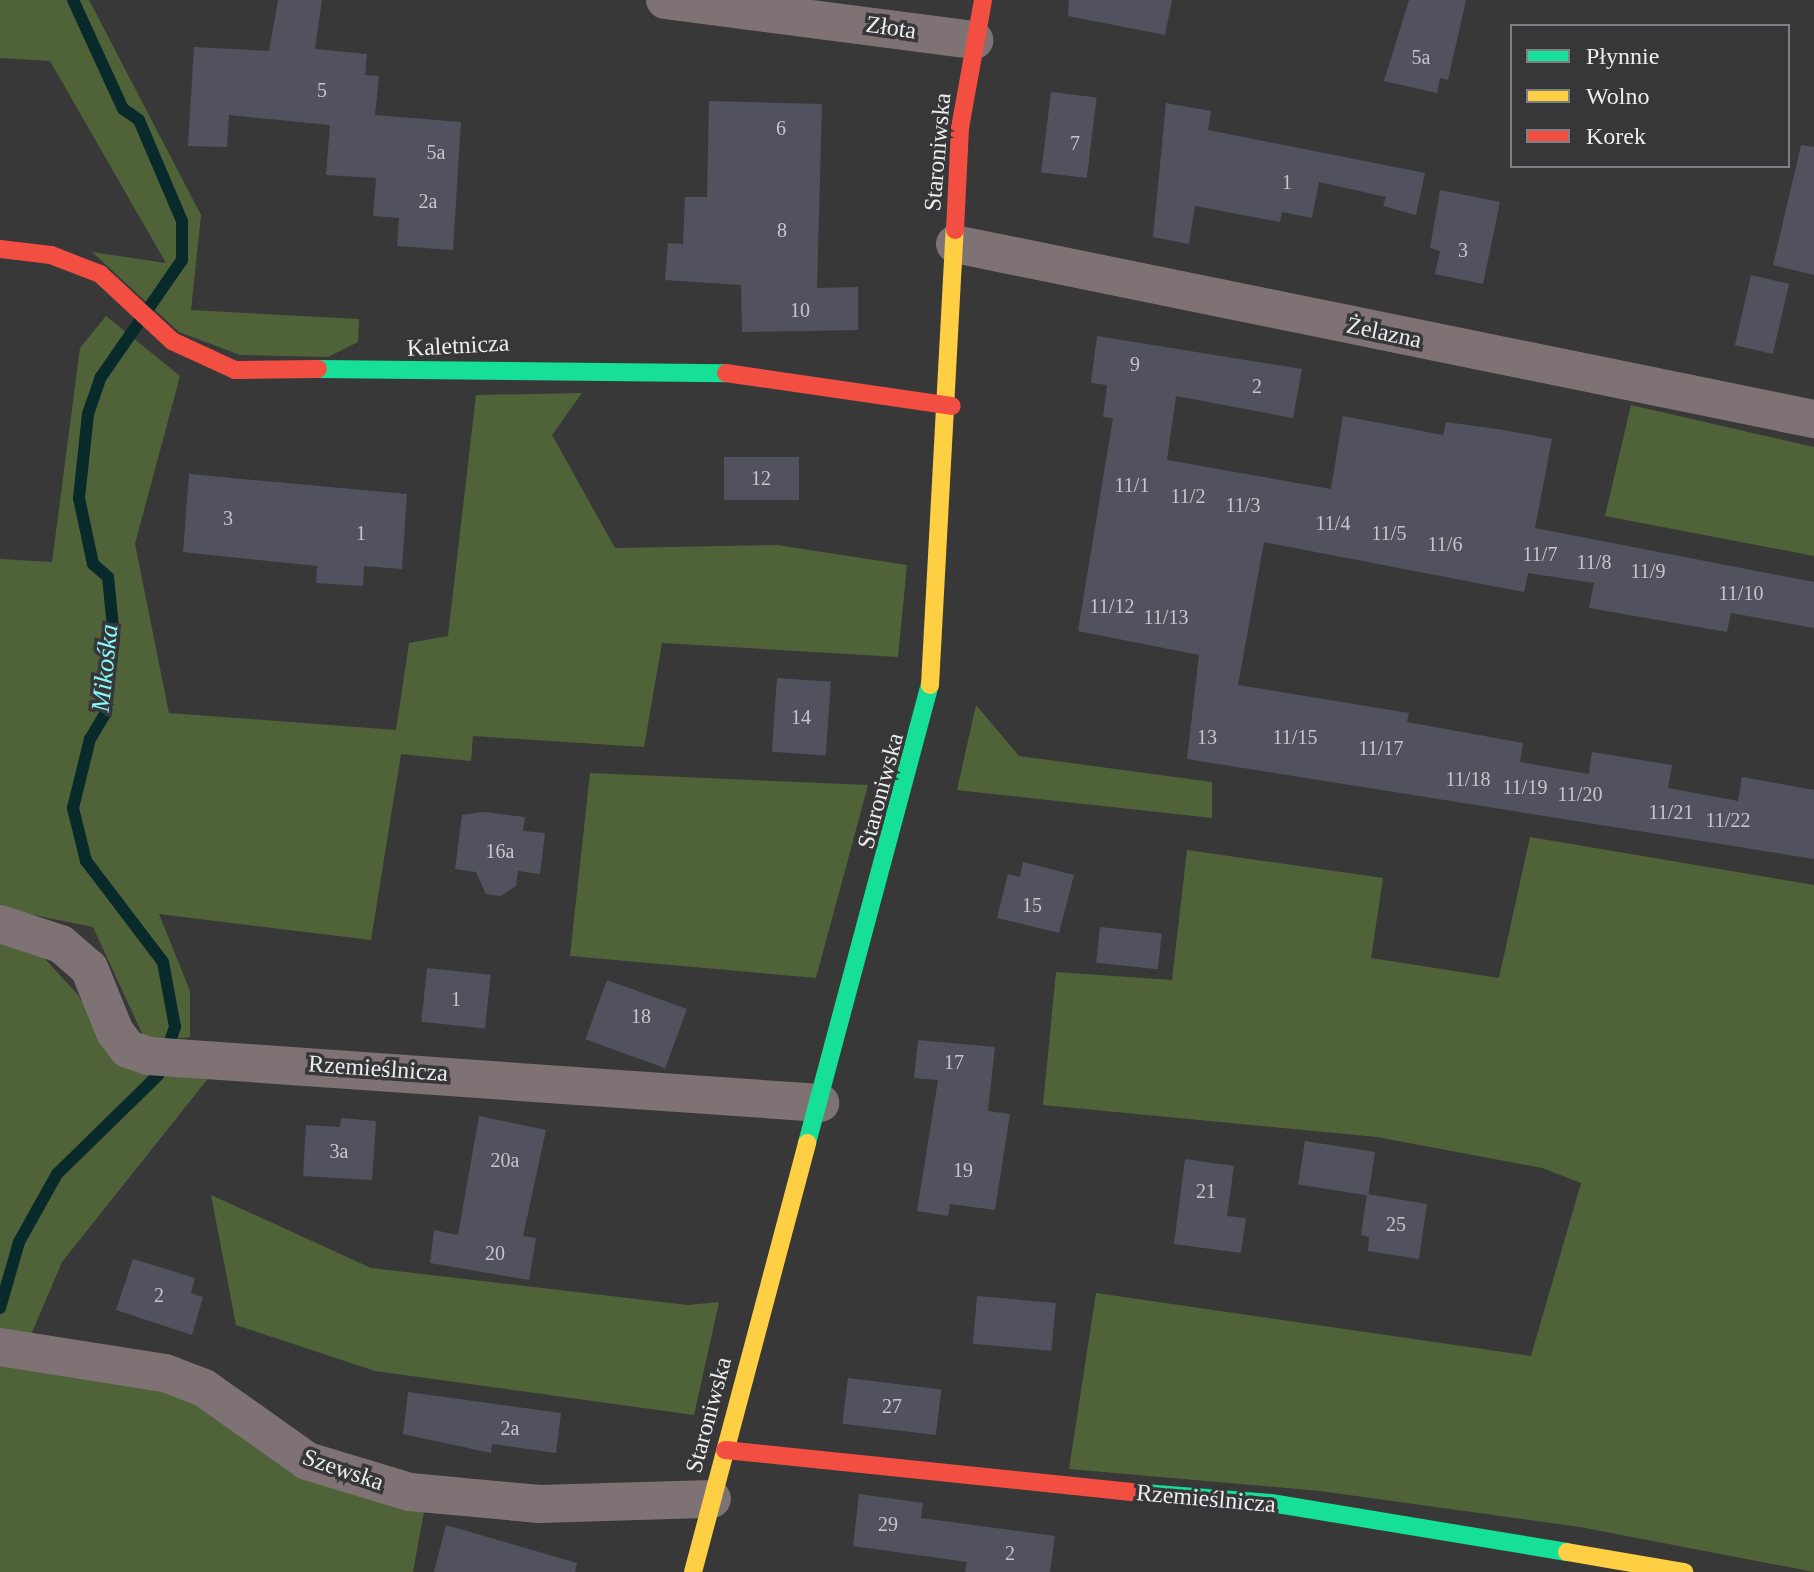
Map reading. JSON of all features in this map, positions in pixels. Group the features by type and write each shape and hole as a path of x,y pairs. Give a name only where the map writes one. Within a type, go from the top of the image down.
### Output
{"street":[{"name":"Złota","path":"665,0 974,40"},
{"name":"Staroniwska","path":"693,1572 932,679 952,406 960,128 983,0"},
{"name":"Żelazna","path":"955,244 1814,419"},
{"name":"Kaletnicza","path":"0,249 78,263 130,304 155,329 187,352 257,373 686,367 952,406"},
{"name":"Rzemieślnicza","path":"0,924 61,944 89,968 115,1032 128,1049 161,1058 229,1057 820,1103"},
{"name":"Szewska","path":"16,1349 165,1373 204,1388 307,1461 410,1492 539,1504 712,1499"},
{"name":"Rzemieślnicza","path":"725,1450 971,1480 1271,1503 1684,1572"}],"green space":[{"path":"0,0 89,0 201,215 191,310 359,319 358,342 328,357 240,355 179,332 92,252 166,263 50,61 0,58"},
{"path":"106,316 180,376 135,544 169,713 396,730 409,643 448,636 476,395 582,393 552,435 615,548 777,545 907,565 898,657 662,643 644,747 473,736 471,761 401,754 371,940 159,914 190,991 190,1037 146,1042 93,927 0,908 0,559 52,562 80,348"},
{"path":"1631,405 1814,447 1814,556 1605,516"},
{"path":"976,705 1019,756 1212,782 1212,818 957,790"},
{"path":"590,773 868,785 816,978 570,956"},
{"path":"1530,837 1814,885 1814,1572 1580,1527 1320,1491 1069,1469 1096,1293 1531,1356 1581,1183 1542,1168 1377,1137 1043,1105 1056,972 1172,980 1187,850 1383,878 1371,958 1499,978"},
{"path":"0,940 35,948 78,995 121,1064 210,1076 62,1262 30,1337 0,1334"},
{"path":"211,1195 371,1268 688,1305 719,1302 694,1415 375,1371 236,1325"},
{"path":"0,1359 174,1382 425,1506 413,1572 0,1572"}],"building":[{"path":"278,0 322,0 315,49 367,54 365,75 379,76 375,115 461,122 453,250 397,246 399,218 373,216 376,178 326,175 330,125 229,115 227,147 188,146 194,47 269,51"},
{"path":"1069,0 1172,0 1165,35 1068,16"},
{"path":"1409,0 1466,0 1448,80 1440,78 1437,93 1384,81"},
{"path":"1051,92 1097,98 1087,178 1041,172"},
{"path":"709,101 822,104 817,288 858,287 858,330 742,332 741,285 665,280 668,243 683,244 685,197 707,197"},
{"path":"1166,103 1211,111 1208,130 1425,173 1416,215 1383,206 1386,197 1319,182 1312,218 1282,212 1280,222 1195,206 1189,244 1153,237"},
{"path":"1801,145 1814,147 1814,275 1773,265"},
{"path":"1440,190 1500,202 1483,284 1435,274 1440,251 1430,248"},
{"path":"1751,275 1789,284 1773,354 1735,345"},
{"path":"1097,336 1302,369 1293,418 1176,396 1167,460 1331,489 1343,416 1443,435 1446,422 1552,439 1535,528 1814,582 1814,628 1731,613 1727,632 1589,608 1594,583 1528,573 1524,592 1264,542 1238,685 1409,713 1407,722 1523,743 1520,762 1589,774 1592,752 1672,765 1668,788 1738,801 1742,777 1814,790 1814,859 1187,759 1199,655 1078,631 1113,418 1103,417 1107,385 1091,383"},
{"path":"724,457 799,457 799,500 724,500"},
{"path":"189,474 407,494 402,569 364,566 363,586 316,583 317,566 183,552"},
{"path":"777,678 831,682 826,756 772,752"},
{"path":"484,812 525,817 523,831 545,833 540,874 518,871 516,886 501,896 486,894 476,872 455,869 462,815"},
{"path":"1023,862 1074,875 1059,933 997,918 1008,874 1020,877"},
{"path":"1100,927 1162,933 1158,969 1096,963"},
{"path":"427,968 491,975 485,1028 421,1022"},
{"path":"607,980 687,1009 665,1068 585,1039"},
{"path":"918,1040 995,1047 988,1111 1010,1114 995,1210 950,1204 948,1216 917,1211 938,1080 914,1078"},
{"path":"479,1116 546,1130 523,1236 536,1238 529,1280 430,1263 434,1230 458,1235"},
{"path":"341,1118 376,1121 372,1180 303,1176 306,1125 340,1127"},
{"path":"1305,1141 1375,1152 1368,1196 1298,1184"},
{"path":"1185,1159 1234,1166 1227,1216 1246,1218 1241,1253 1174,1244"},
{"path":"1367,1194 1427,1204 1419,1259 1368,1251 1369,1237 1361,1235"},
{"path":"133,1259 195,1278 191,1293 203,1297 192,1335 116,1310"},
{"path":"977,1296 1056,1303 1052,1351 973,1344"},
{"path":"848,1378 941,1389 936,1435 842,1424"},
{"path":"408,1392 561,1413 556,1453 492,1444 491,1453 403,1434"},
{"path":"859,1494 923,1503 921,1518 1055,1536 1050,1572 965,1572 967,1562 853,1546"},
{"path":"446,1525 577,1563 575,1572 434,1572"}],"waterway":[{"name":"Mikośka","path":"0,1308 19,1242 57,1174 158,1075 175,1027 163,962 86,861 73,808 90,739 105,714 114,638 108,577 93,564 79,498 88,414 101,377 182,260 182,221 139,120 123,109 73,0"}],"traffic: fast":[{"path":"318,369 726,373"},
{"path":"807,1143 930,685"},
{"path":"1144,1493 1271,1503 1567,1552"}],"traffic: slow":[{"path":"930,685 955,230"},
{"path":"693,1572 807,1143"},
{"path":"1567,1552 1684,1572"}],"traffic: jam":[{"path":"955,230 960,128 983,0"},
{"path":"0,249 51,255 100,274 172,341 235,370 318,369"},
{"path":"726,373 952,406"},
{"path":"725,1450 1144,1493"}]}
